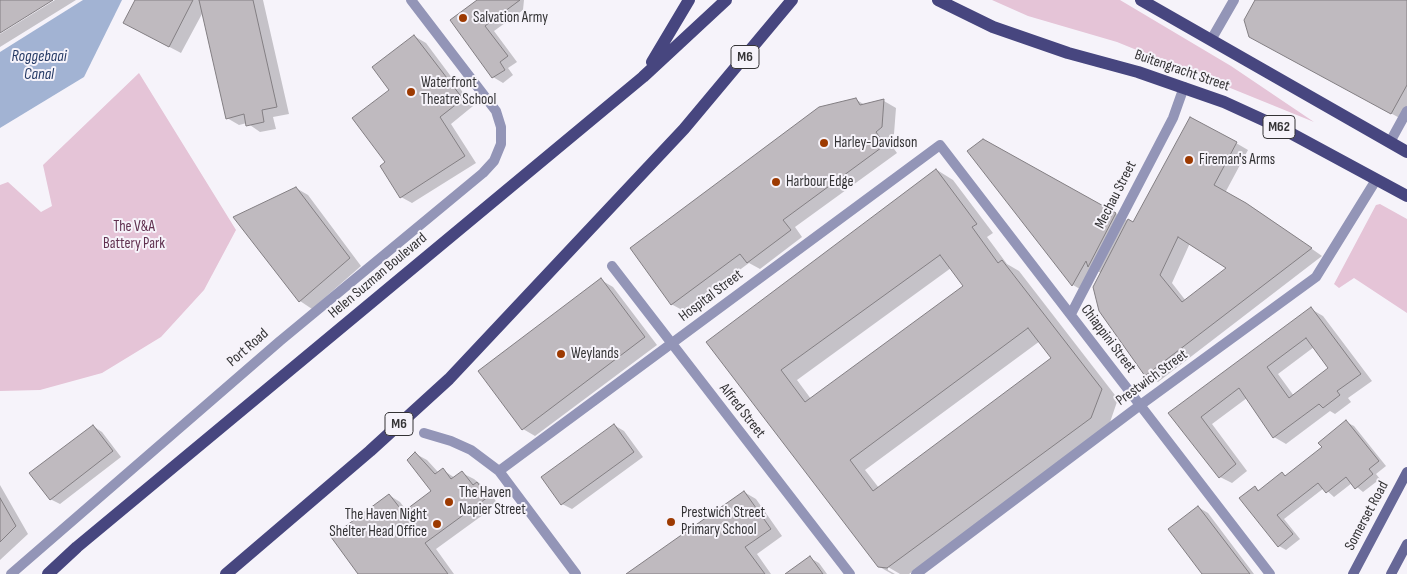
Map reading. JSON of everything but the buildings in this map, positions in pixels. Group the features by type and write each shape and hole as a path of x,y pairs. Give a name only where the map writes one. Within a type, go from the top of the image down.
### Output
{"main road":[{"path":"643,76 689,0"},
{"name":"Helen Suzman Boulevard","path":"48,574 77,547 643,76 726,0"},
{"name":"M6","path":"226,574 370,451 449,379 684,129 792,0"},
{"name":"Buitengracht Street","path":"938,0 993,27 1068,53 1138,72 1224,102 1283,129 1407,196"},
{"path":"1141,0 1407,152"},
{"name":"Somerset Road","path":"1353,574 1407,472"},
{"path":"1391,574 1407,544"},
{"path":"1348,574 1358,564"}],"street":[{"name":"Port Road","path":"11,574 273,347 483,173 494,161 501,144 501,127 496,112 411,0"},
{"path":"1211,40 1234,0"},
{"name":"Mechau Street","path":"1071,314 1173,118 1184,87"},
{"path":"1390,142 1407,111"},
{"name":"Chiappini Street","path":"940,145 1270,574"},
{"name":"Hospital Street","path":"499,471 940,145"},
{"name":"Prestwich Street","path":"916,574 1139,406 1316,277 1376,180"},
{"name":"Alfred Street","path":"612,266 850,574"},
{"path":"424,433 451,441 471,450 499,471 576,574"}],"green space":[{"path":"992,0 1120,0 1231,66 1314,122 1117,42 1028,16"},
{"name":"The V&A Battery Park","path":"139,73 236,230 204,290 161,337 102,373 40,390 0,391 0,185 8,182 41,212 52,206 43,165"},
{"path":"1380,204 1407,219 1407,313 1354,278 1339,288 1334,284 1376,205"}],"water":[{"name":"Roggebaai Canal","path":"83,0 122,0 84,77 0,128 0,52"}],"place":[{"name":"Salvation Army","path":"463,18"},
{"name":"Waterfront Theatre School","path":"411,92"},
{"name":"Harley-Davidson","path":"824,143"},
{"name":"Fireman's Arms","path":"1189,160"},
{"name":"Harbour Edge","path":"776,182"},
{"name":"Weylands","path":"561,354"},
{"name":"The Haven Napier Street","path":"449,502"},
{"name":"Prestwich Street Primary School","path":"671,522"},
{"name":"The Haven Night Shelter Head Office","path":"437,524"}]}
